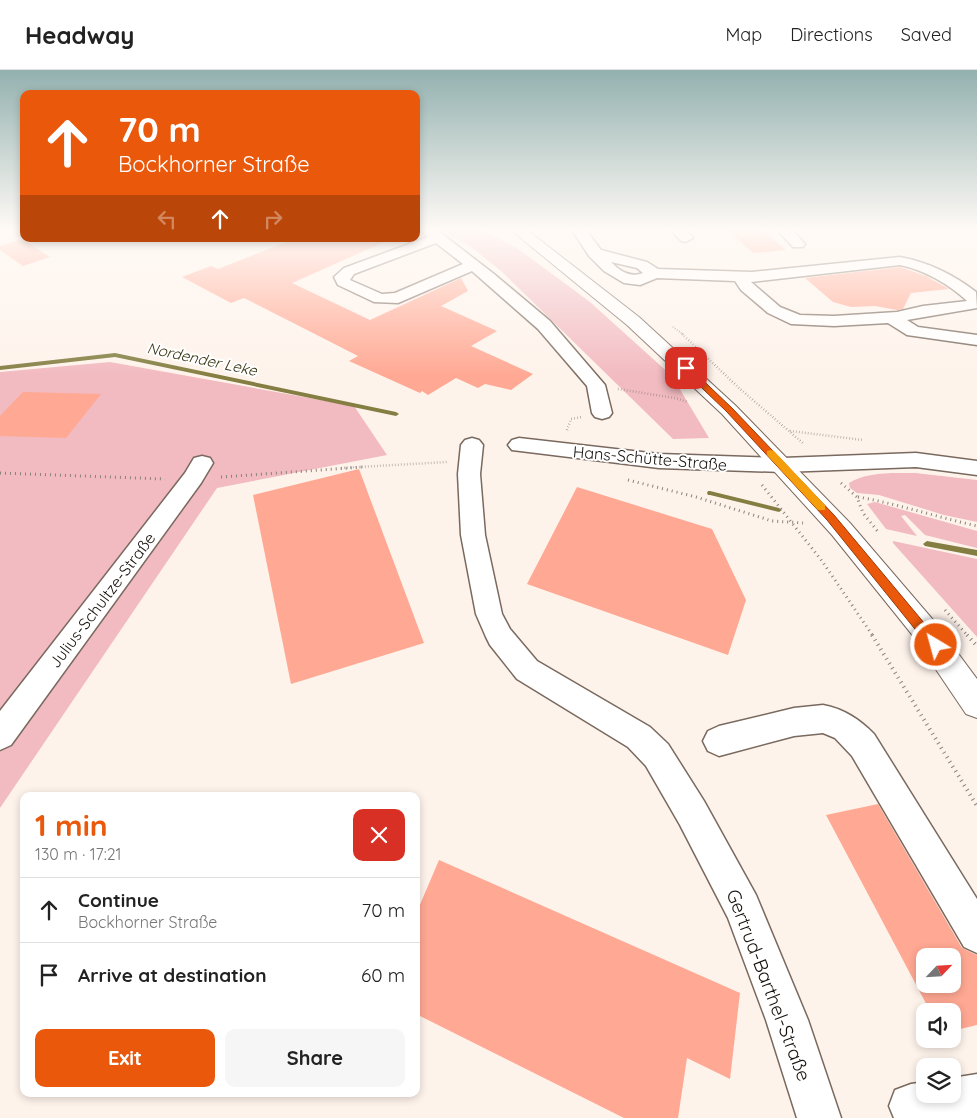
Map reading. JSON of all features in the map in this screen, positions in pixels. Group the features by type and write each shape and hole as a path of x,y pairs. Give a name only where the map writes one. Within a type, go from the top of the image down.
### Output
{"main road":[{"path":"580,279 597,291 715,395 782,466 840,529 924,629 977,704"}],"street":[{"path":"342,279 343,282 380,299 398,298 441,279"},
{"path":"489,279 544,325 596,385 602,413"},
{"path":"742,279 746,287 774,310 797,320 834,322 897,317 967,306 977,302 968,293 945,279"},
{"path":"897,317 895,320 897,322 913,331 977,340"},
{"name":"Hans-Schütte-Straße","path":"518,445 659,461 745,466 916,460 977,468"},
{"name":"Gertrud-Barthel-Straße","path":"470,453 473,535 489,614 500,637 526,670 639,737 657,755 692,812 743,908 787,1020 819,1118"},
{"name":"Julius-Schultze-Straße","path":"0,735 198,471"},
{"path":"719,740 813,719 832,721 849,729 863,745 977,934"},
{"path":"911,1106 977,1096"}],"path":[{"path":"670,325 693,343 823,464"},
{"path":"596,385 689,402"},
{"path":"565,450 565,438 571,419 602,413"},
{"path":"0,473 152,479 198,471 320,469 470,453"},
{"path":"745,466 795,524 856,609 977,806"},
{"path":"621,478 669,489 762,517 795,524"},
{"path":"863,513 857,497 888,502 941,518 977,526"}],"shaded area":[{"path":"509,279 559,279 590,302 672,376 709,438 673,439"},
{"path":"110,362 354,406 387,455 217,488 0,808 0,372"},
{"path":"891,473 915,473 977,480 977,522 944,515 879,495 857,493 850,488 849,483 859,478"},
{"path":"875,502 977,531 977,548 925,535 905,515 901,516 917,536 886,529 867,504"},
{"path":"893,541 977,559 977,637 893,543"}],"building":[{"path":"186,279 301,279 292,283 370,320 461,279 468,291 441,306 497,331 471,346 533,374 511,390 485,384 478,388 456,378 428,395 349,361 358,356 244,298 231,303"},
{"path":"806,279 931,279 949,289 911,293 903,309 897,310 875,306 851,307 833,302"},
{"path":"23,392 101,394 66,438 0,436 0,416"},
{"path":"359,469 424,643 291,684 253,495"},
{"path":"577,487 712,529 746,600 728,655 527,584"},
{"path":"878,804 962,948 977,955 977,1025 961,1029 961,1003 926,1003 920,993 961,993 961,948 916,948 916,985 826,815"},
{"path":"439,860 740,993 730,1079 687,1058 678,1118 624,1118 420,1016 420,905"}],"waterway":[{"name":"Nordender Leke","path":"0,368 115,355 396,414"},
{"name":"Nordender Leke","path":"710,493 779,510"},
{"name":"Nordender Leke","path":"927,544 977,553"}],"slow traffic":[{"path":"771,453 821,508"}],"route":[{"path":"686,368 715,395 830,518 936,645"}]}
